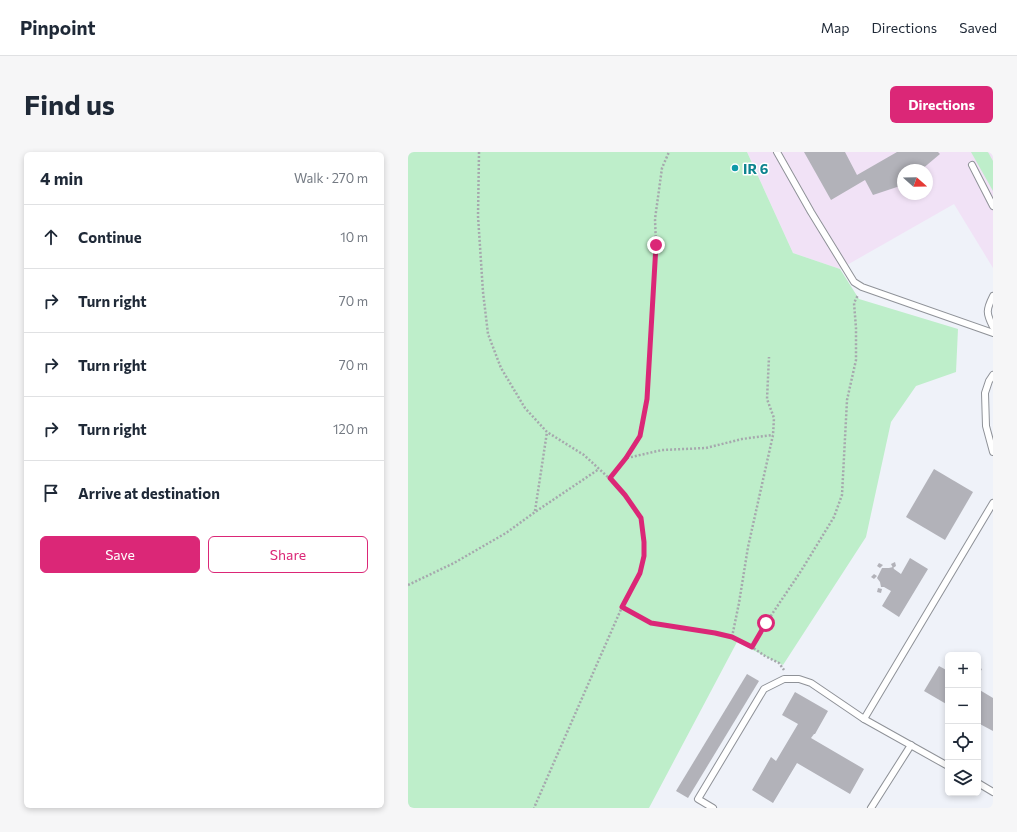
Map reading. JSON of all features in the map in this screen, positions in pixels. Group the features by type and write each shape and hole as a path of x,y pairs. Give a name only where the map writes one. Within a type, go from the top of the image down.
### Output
{"lane":[{"path":"777,152 811,212 854,282 862,287 993,333"},
{"path":"972,165 993,206"},
{"path":"993,296 988,307 988,318 993,327"},
{"path":"993,375 989,381 985,393 986,426 993,452"},
{"path":"864,719 993,503"},
{"path":"713,808 698,799 764,689 784,679 799,679 811,683 864,719 945,764"},
{"path":"871,808 911,745"},
{"path":"981,785 993,792"}],"path":[{"path":"479,152 478,216 483,292 488,334 500,368 525,408 547,432 584,455 610,478 625,495 641,518 644,542 644,556 640,573 622,607 534,808"},
{"path":"610,478 626,458 640,436 647,399 656,245 655,219 662,168 669,152"},
{"path":"752,647 834,517 842,495 847,400 856,360 854,303 862,287"},
{"path":"732,637 748,547 773,435 774,418 767,399 769,357"},
{"path":"535,512 547,432"},
{"path":"626,458 662,450 706,448 742,439 773,435"},
{"path":"408,585 454,563 506,534 599,468"},
{"path":"622,607 651,623 732,637 779,663 785,672 784,679"}],"shaded area":[{"path":"747,152 993,152 993,268 954,204 840,269 793,253"}],"green space":[{"path":"408,152 747,152 793,253 840,269 859,299 958,329 956,372 916,386 891,422 866,537 783,665 737,642 649,808 408,808"},
{"path":"971,152 988,152 993,161 993,191"}],"building":[{"path":"804,152 845,152 857,175 897,152 938,152 940,154 928,164 897,164 897,187 873,195 865,180 831,200"},
{"path":"934,469 973,492 945,540 906,517"},
{"path":"910,558 928,569 899,617 882,606 891,591 881,587 877,578 882,568 893,567 901,574"},
{"path":"895,562 896,566 893,568 891,564"},
{"path":"879,563 883,565 880,568 877,566"},
{"path":"874,574 877,576 874,579 871,577"},
{"path":"878,588 882,589 881,593 877,592"},
{"path":"939,666 945,669 945,703 924,691"},
{"path":"747,674 759,681 688,798 676,791"},
{"path":"981,691 993,698 993,731 981,725"},
{"path":"795,692 828,711 815,734 811,738 864,769 850,794 797,763 773,803 752,790 771,757 776,761 798,724 782,715"}],"place":[{"name":"IR 6","path":"735,168"}],"route":[{"path":"656,245 647,399 640,436 626,458 610,478 625,495 641,518 644,542 644,556 640,573 622,607 651,623 732,637 752,647 766,623"}]}
